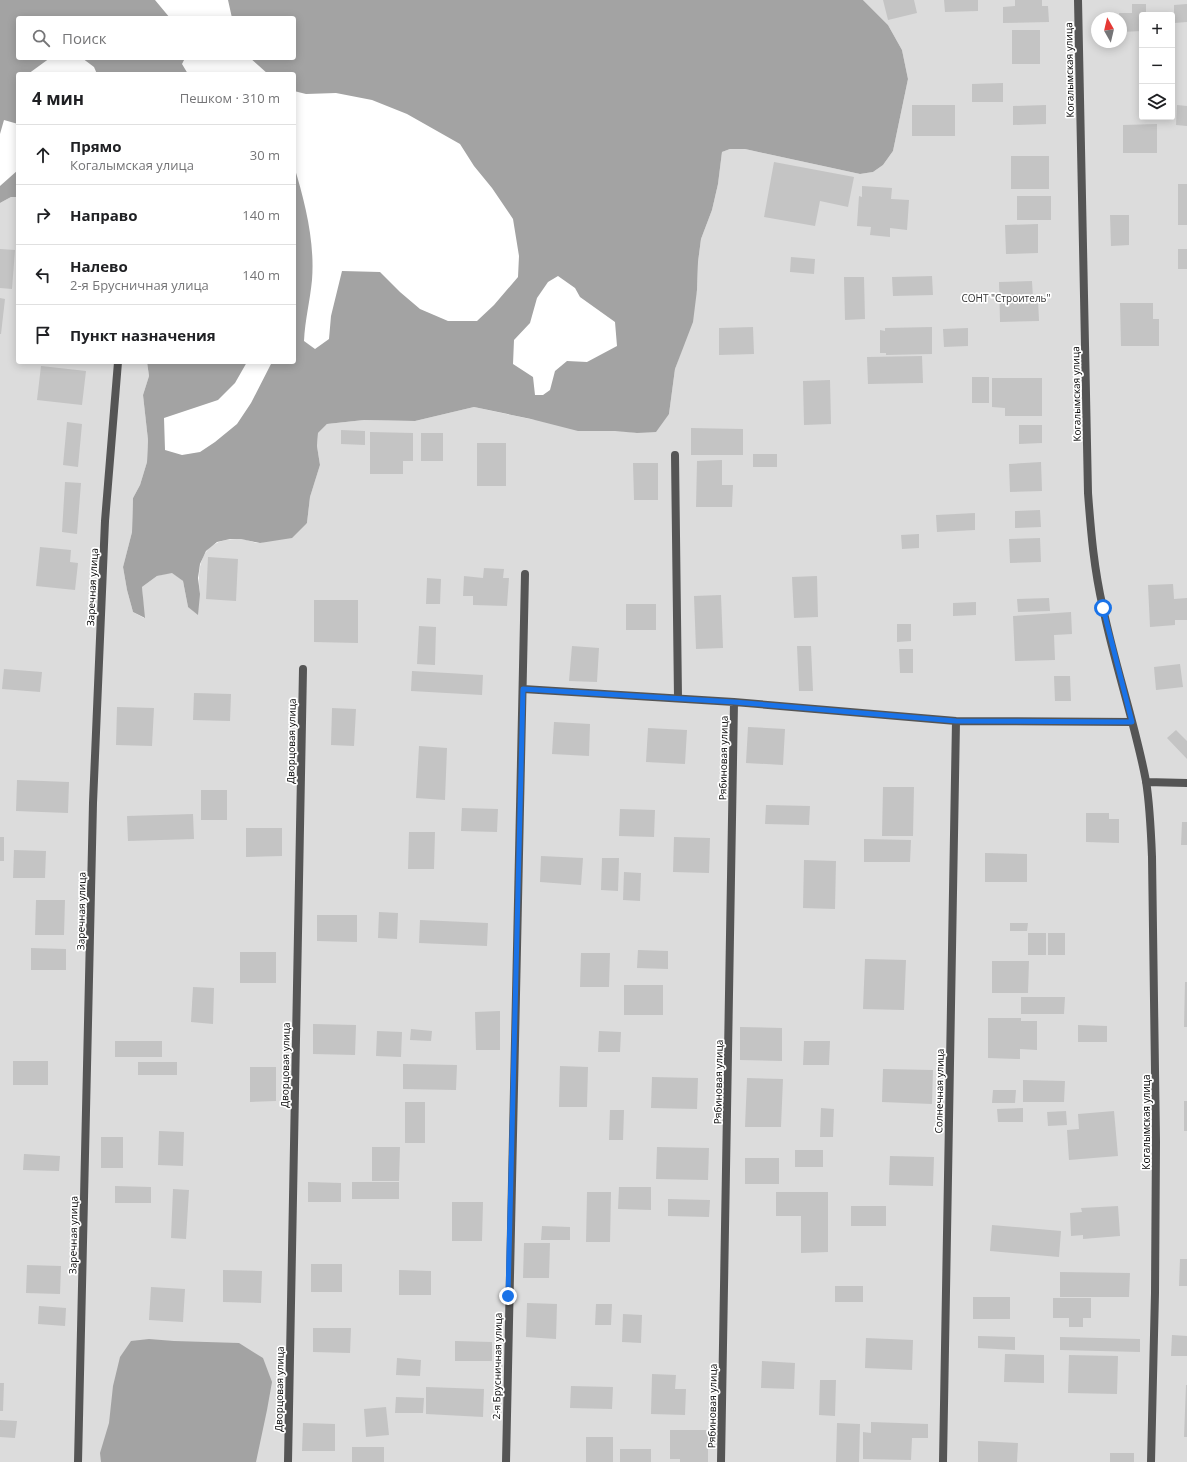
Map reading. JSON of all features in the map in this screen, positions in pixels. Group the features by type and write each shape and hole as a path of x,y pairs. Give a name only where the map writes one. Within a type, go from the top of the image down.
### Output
{"street":[{"name":"Когалымская улица","path":"1078,0 1088,494 1092,546 1103,608 1146,782 1150,815 1152,857 1156,1142 1155,1293 1151,1462"},
{"name":"Заречная улица","path":"78,1462 93,803 105,521 118,364"},
{"path":"675,455 678,698"},
{"name":"2-я Брусничная улица","path":"506,1462 525,574"},
{"name":"Дворцовая улица","path":"288,1462 303,669"},
{"path":"523,689 734,702 956,721 1132,722"},
{"name":"Рябиновая улица","path":"721,1462 734,702"},
{"name":"Солнечная улица","path":"943,1462 956,721"},
{"path":"1146,782 1187,783"}],"green space":[{"name":"СОНТ \"Строитель\"","path":"863,0 1187,0 1187,1462 0,1462 0,203 11,197 16,197 16,364 147,364 149,376 143,395 148,440 147,462 140,485 133,498 132,532 123,567 133,612 144,618 142,587 157,576 172,572 183,581 188,607 200,594 199,572 201,562 210,547 218,542 228,539 243,539 259,543 275,538 307,523 310,497 320,465 317,446 318,433 327,424 364,420 415,421 474,407 530,419 637,433 669,414 675,369 682,349 697,290 701,239 712,210 718,184 722,152 730,149 745,149 860,174 873,172 883,165 893,151 908,79 902,50 888,25"}],"shaded area":[{"path":"0,0 155,0 168,16 16,16 16,60 47,60 31,72 16,72 16,123 4,120 0,134"},
{"path":"228,0 863,0 888,25 902,50 908,79 893,151 883,165 873,172 860,174 745,149 730,149 722,152 718,184 712,210 701,239 693,322 675,369 669,414 656,432 637,433 615,431 578,431 474,407 415,421 364,420 327,424 318,433 317,446 320,465 310,497 307,523 292,538 260,543 241,539 230,539 217,542 206,551 200,564 198,578 200,594 198,615 188,607 183,581 172,573 157,576 142,587 145,618 133,612 123,567 132,532 133,498 140,485 147,462 148,440 143,395 149,376 147,364 246,364 235,383 218,400 164,418 165,450 182,455 200,452 237,424 251,403 271,364 296,364 296,173 311,237 313,266 304,341 315,349 329,339 331,316 342,271 380,272 420,309 448,321 477,321 494,305 518,277 519,256 513,219 492,188 474,166 460,144 407,114 372,100 336,93 306,94 296,92 296,72 266,72 252,60 296,60 296,16 232,16","holes":["558,276 575,288 580,297 615,322 617,346 587,362 567,361 555,371 550,390 543,395 535,395 533,377 513,364 514,340 530,323 537,298 548,282"]},
{"path":"85,60 184,60 182,64 187,72 96,72 94,67"},
{"path":"16,172 16,197 11,197 0,203 0,186"},
{"path":"149,1339 239,1343 263,1358 272,1382 256,1462 101,1462 100,1453 109,1423 113,1386 120,1357 131,1341"}],"building":[{"path":"883,0 914,0 917,13 888,20"},
{"path":"944,0 978,0 978,11 945,12"},
{"path":"1015,0 1042,0 1042,6 1048,6 1049,22 1003,23 1003,7 1015,6"},
{"path":"1132,4 1146,4 1146,12 1139,12 1139,31 1127,32 1127,13 1132,13"},
{"path":"1187,4 1187,22 1175,23 1174,5"},
{"path":"1012,30 1040,30 1040,64 1012,64"},
{"path":"1003,83 1003,102 972,102 972,84"},
{"path":"912,105 955,105 955,136 912,136"},
{"path":"1046,105 1046,124 1013,125 1013,106"},
{"path":"1177,105 1187,106 1187,126 1176,125"},
{"path":"1157,124 1157,153 1123,153 1123,125"},
{"path":"1011,156 1049,156 1049,189 1011,189"},
{"path":"774,162 854,177 848,207 820,201 815,226 764,217"},
{"path":"1178,184 1187,184 1187,225 1178,225"},
{"path":"862,186 892,188 891,199 909,200 907,230 890,228 890,237 870,235 871,227 857,226 859,196 862,197"},
{"path":"1017,196 1051,196 1051,220 1017,220"},
{"path":"1110,215 1129,215 1129,245 1111,246"},
{"path":"1038,224 1038,253 1006,254 1005,225"},
{"path":"0,249 15,250 12,289 0,288"},
{"path":"1178,249 1187,249 1187,269 1178,269"},
{"path":"791,257 815,259 814,274 790,272"},
{"path":"932,276 933,295 893,296 892,277"},
{"path":"844,277 864,277 865,319 845,320"},
{"path":"1032,281 1033,298 1038,298 1039,321 1000,322 999,282"},
{"path":"0,298 5,299 1,334 0,334"},
{"path":"1120,303 1153,303 1153,319 1159,319 1159,346 1121,346"},
{"path":"753,327 754,354 719,355 719,328"},
{"path":"932,327 932,354 886,355 886,353 880,353 880,330 885,331 885,328"},
{"path":"968,328 968,346 944,347 943,329"},
{"path":"922,356 923,383 868,384 867,357"},
{"path":"41,366 86,371 82,405 37,400"},
{"path":"972,377 989,377 989,403 972,403"},
{"path":"992,378 1042,378 1042,416 1005,416 1005,408 992,407"},
{"path":"830,380 831,424 804,425 803,381"},
{"path":"67,422 82,424 78,467 63,465"},
{"path":"1019,425 1042,425 1042,443 1019,444"},
{"path":"691,428 743,429 743,455 691,455"},
{"path":"341,430 365,431 365,445 341,444"},
{"path":"370,432 413,433 413,461 403,461 403,474 370,474"},
{"path":"421,433 443,433 443,461 421,461"},
{"path":"477,443 506,443 506,486 477,486"},
{"path":"753,454 777,454 777,467 753,467"},
{"path":"722,460 722,485 733,485 732,507 696,507 697,461"},
{"path":"1041,462 1042,491 1010,492 1009,464"},
{"path":"633,463 658,463 658,500 634,500"},
{"path":"65,482 81,483 77,534 62,532"},
{"path":"1040,510 1041,527 1015,528 1015,511"},
{"path":"975,513 975,530 937,532 936,515"},
{"path":"919,534 919,548 902,549 901,535"},
{"path":"1040,538 1041,562 1010,563 1009,539"},
{"path":"40,547 71,550 70,562 78,563 75,590 36,586"},
{"path":"208,557 238,559 236,601 206,599"},
{"path":"484,568 504,569 503,578 509,578 507,606 473,605 473,596 463,596 464,576 483,578"},
{"path":"817,576 818,617 794,618 792,577"},
{"path":"427,578 441,579 440,604 426,604"},
{"path":"1173,584 1174,599 1187,598 1187,620 1175,620 1175,625 1150,627 1148,585"},
{"path":"721,595 723,648 696,649 694,596"},
{"path":"1049,598 1050,611 1018,612 1017,599"},
{"path":"314,600 358,600 358,643 314,642"},
{"path":"976,602 976,615 953,616 953,603"},
{"path":"626,604 656,604 656,630 626,630"},
{"path":"1071,612 1072,634 1054,635 1055,660 1015,661 1013,616"},
{"path":"897,624 911,624 911,641 897,642"},
{"path":"419,626 436,627 435,665 417,664"},
{"path":"572,646 599,648 597,682 569,681"},
{"path":"797,646 811,646 813,691 799,691"},
{"path":"899,649 913,649 913,673 900,673"},
{"path":"1180,664 1183,687 1156,690 1154,667"},
{"path":"4,669 42,672 40,692 2,689"},
{"path":"412,671 483,675 482,695 411,691"},
{"path":"1054,676 1070,676 1071,701 1055,701"},
{"path":"194,693 231,694 230,721 193,720"},
{"path":"117,707 154,708 152,746 116,745"},
{"path":"332,708 356,709 354,746 331,745"},
{"path":"554,722 590,724 589,756 552,754"},
{"path":"748,727 785,729 783,765 746,763"},
{"path":"648,728 687,730 685,764 646,762"},
{"path":"1176,730 1187,741 1187,759 1167,738"},
{"path":"419,746 447,748 445,800 416,798"},
{"path":"17,780 69,782 68,813 16,811"},
{"path":"883,787 914,787 913,836 882,836"},
{"path":"201,790 227,790 227,820 201,820"},
{"path":"766,805 810,806 809,825 765,824"},
{"path":"462,808 498,809 497,832 461,831"},
{"path":"620,809 655,810 654,837 619,836"},
{"path":"1086,813 1109,813 1109,819 1119,819 1119,843 1086,842"},
{"path":"193,814 194,839 128,841 127,816"},
{"path":"1182,822 1187,822 1187,845 1181,845"},
{"path":"246,828 282,828 282,856 246,857"},
{"path":"409,832 435,832 434,869 408,869"},
{"path":"0,837 4,837 4,861 0,861"},
{"path":"674,837 710,838 709,873 673,872"},
{"path":"864,839 911,840 910,862 864,862"},
{"path":"14,850 46,851 45,878 13,878"},
{"path":"985,853 1027,854 1027,882 985,882"},
{"path":"541,856 583,858 581,885 540,882"},
{"path":"602,858 619,858 618,891 601,890"},
{"path":"804,860 836,861 835,909 803,908"},
{"path":"624,872 641,873 640,901 623,900"},
{"path":"36,900 65,900 64,935 35,935"},
{"path":"379,912 398,913 397,939 378,938"},
{"path":"317,915 357,915 357,942 317,941"},
{"path":"420,920 488,923 487,946 419,943"},
{"path":"1010,923 1028,923 1027,931 1010,931"},
{"path":"1028,933 1046,933 1046,955 1028,955"},
{"path":"1048,933 1065,933 1065,955 1048,955"},
{"path":"31,948 66,949 66,970 31,970"},
{"path":"638,950 668,951 668,969 637,968"},
{"path":"240,952 276,952 276,983 240,983"},
{"path":"581,953 610,953 609,987 580,987"},
{"path":"865,959 906,960 904,1010 863,1009"},
{"path":"992,961 1029,961 1028,993 992,993"},
{"path":"1185,982 1187,982 1187,1027 1184,1027"},
{"path":"624,985 663,985 663,1015 624,1015"},
{"path":"193,987 214,988 213,1024 191,1022"},
{"path":"1021,997 1065,997 1064,1014 1021,1014"},
{"path":"500,1011 500,1050 476,1050 475,1012"},
{"path":"988,1018 1021,1018 1021,1021 1037,1021 1037,1050 1020,1049 1020,1059 988,1058"},
{"path":"313,1024 356,1025 355,1055 313,1054"},
{"path":"1078,1025 1107,1026 1107,1042 1078,1042"},
{"path":"740,1027 782,1028 782,1061 740,1060"},
{"path":"411,1029 432,1031 431,1041 410,1040"},
{"path":"377,1031 402,1032 401,1057 376,1056"},
{"path":"599,1031 621,1032 620,1052 598,1052"},
{"path":"115,1041 162,1041 162,1057 115,1057"},
{"path":"804,1041 830,1041 829,1065 803,1065"},
{"path":"13,1061 48,1061 48,1085 13,1085"},
{"path":"138,1062 177,1062 177,1075 138,1075"},
{"path":"403,1064 457,1065 456,1090 403,1089"},
{"path":"560,1066 588,1067 587,1107 559,1107"},
{"path":"250,1067 276,1067 276,1101 250,1102"},
{"path":"883,1069 933,1070 932,1104 882,1102"},
{"path":"652,1077 698,1078 697,1109 651,1108"},
{"path":"747,1078 783,1079 781,1127 745,1127"},
{"path":"1023,1080 1065,1081 1064,1102 1023,1102"},
{"path":"993,1090 1016,1090 1015,1103 992,1103"},
{"path":"1184,1101 1187,1101 1187,1131 1184,1131"},
{"path":"405,1102 425,1102 425,1143 405,1143"},
{"path":"821,1108 834,1109 833,1137 820,1137"},
{"path":"1023,1108 1023,1122 998,1122 997,1109"},
{"path":"610,1110 624,1110 623,1140 609,1140"},
{"path":"1066,1111 1067,1125 1048,1126 1047,1112"},
{"path":"1114,1111 1118,1156 1069,1160 1067,1130 1079,1129 1078,1114"},
{"path":"159,1131 184,1132 183,1166 158,1165"},
{"path":"101,1137 123,1137 123,1168 101,1168"},
{"path":"372,1147 400,1147 399,1181 372,1181"},
{"path":"657,1147 709,1148 708,1180 656,1179"},
{"path":"795,1150 823,1150 823,1167 795,1167"},
{"path":"24,1154 60,1156 59,1171 23,1170"},
{"path":"890,1156 934,1157 933,1186 889,1185"},
{"path":"745,1158 779,1158 779,1184 745,1184"},
{"path":"308,1182 341,1183 341,1202 308,1202"},
{"path":"352,1182 399,1182 399,1199 352,1199"},
{"path":"115,1186 151,1187 151,1203 115,1203"},
{"path":"619,1187 651,1187 651,1210 618,1209"},
{"path":"173,1189 189,1190 186,1239 171,1238"},
{"path":"587,1192 611,1192 610,1242 586,1242"},
{"path":"776,1192 828,1192 828,1252 801,1253 801,1216 776,1216"},
{"path":"668,1199 710,1200 709,1217 668,1216"},
{"path":"452,1202 483,1202 482,1241 452,1241"},
{"path":"851,1206 886,1206 886,1226 851,1226"},
{"path":"1118,1206 1120,1236 1083,1239 1083,1235 1071,1236 1070,1213 1082,1212 1081,1208"},
{"path":"992,1225 1061,1231 1059,1257 990,1251"},
{"path":"542,1226 570,1227 570,1240 541,1240"},
{"path":"524,1243 550,1243 549,1278 523,1278"},
{"path":"1180,1259 1187,1259 1187,1286 1179,1286"},
{"path":"311,1264 342,1264 342,1292 311,1292"},
{"path":"27,1265 61,1266 60,1294 26,1293"},
{"path":"223,1270 262,1271 261,1303 223,1302"},
{"path":"399,1270 431,1271 431,1295 399,1295"},
{"path":"1060,1272 1130,1273 1129,1297 1060,1297"},
{"path":"835,1286 863,1286 863,1302 835,1302"},
{"path":"151,1287 185,1289 183,1322 149,1320"},
{"path":"973,1297 1010,1297 1010,1319 973,1319"},
{"path":"1053,1298 1091,1298 1091,1318 1083,1318 1083,1327 1069,1327 1069,1318 1053,1318"},
{"path":"527,1303 557,1304 556,1339 526,1337"},
{"path":"596,1304 612,1304 611,1325 595,1325"},
{"path":"39,1306 66,1308 65,1326 38,1324"},
{"path":"623,1314 642,1315 641,1343 622,1342"},
{"path":"313,1328 351,1328 350,1353 313,1352"},
{"path":"1172,1335 1187,1336 1187,1356 1171,1356"},
{"path":"978,1336 1015,1337 1015,1350 978,1348"},
{"path":"1060,1337 1140,1339 1140,1352 1060,1350"},
{"path":"866,1338 913,1340 912,1370 865,1368"},
{"path":"455,1341 492,1342 492,1361 455,1361"},
{"path":"1005,1354 1044,1355 1044,1383 1004,1382"},
{"path":"1069,1355 1118,1356 1117,1394 1068,1393"},
{"path":"397,1358 421,1360 420,1376 396,1375"},
{"path":"762,1361 795,1363 794,1389 761,1388"},
{"path":"652,1374 676,1375 675,1389 686,1389 685,1415 651,1414"},
{"path":"820,1380 836,1380 835,1416 819,1415"},
{"path":"0,1383 4,1383 3,1411 0,1411"},
{"path":"1186,1385 1187,1437 1184,1437"},
{"path":"571,1386 613,1387 612,1409 570,1408"},
{"path":"426,1387 484,1389 483,1417 426,1414"},
{"path":"396,1397 424,1398 423,1413 395,1413"},
{"path":"386,1407 389,1435 366,1437 364,1409"},
{"path":"0,1420 17,1421 15,1438 0,1437"},
{"path":"871,1422 928,1424 928,1438 912,1438 911,1460 863,1459 863,1432 871,1433"},
{"path":"303,1423 335,1424 335,1451 302,1451"},
{"path":"837,1423 860,1424 859,1462 836,1462"},
{"path":"670,1430 708,1430 708,1462 680,1462 680,1459 670,1459"},
{"path":"586,1437 613,1437 613,1462 586,1462"},
{"path":"978,1441 1018,1443 1017,1462 978,1462"},
{"path":"352,1447 384,1447 384,1462 352,1462"},
{"path":"620,1449 651,1449 651,1462 620,1462"},
{"path":"1110,1453 1134,1453 1134,1462 1110,1462"}],"route":[{"path":"508,1296 523,689 734,702 956,721 1132,722 1103,608"}]}
